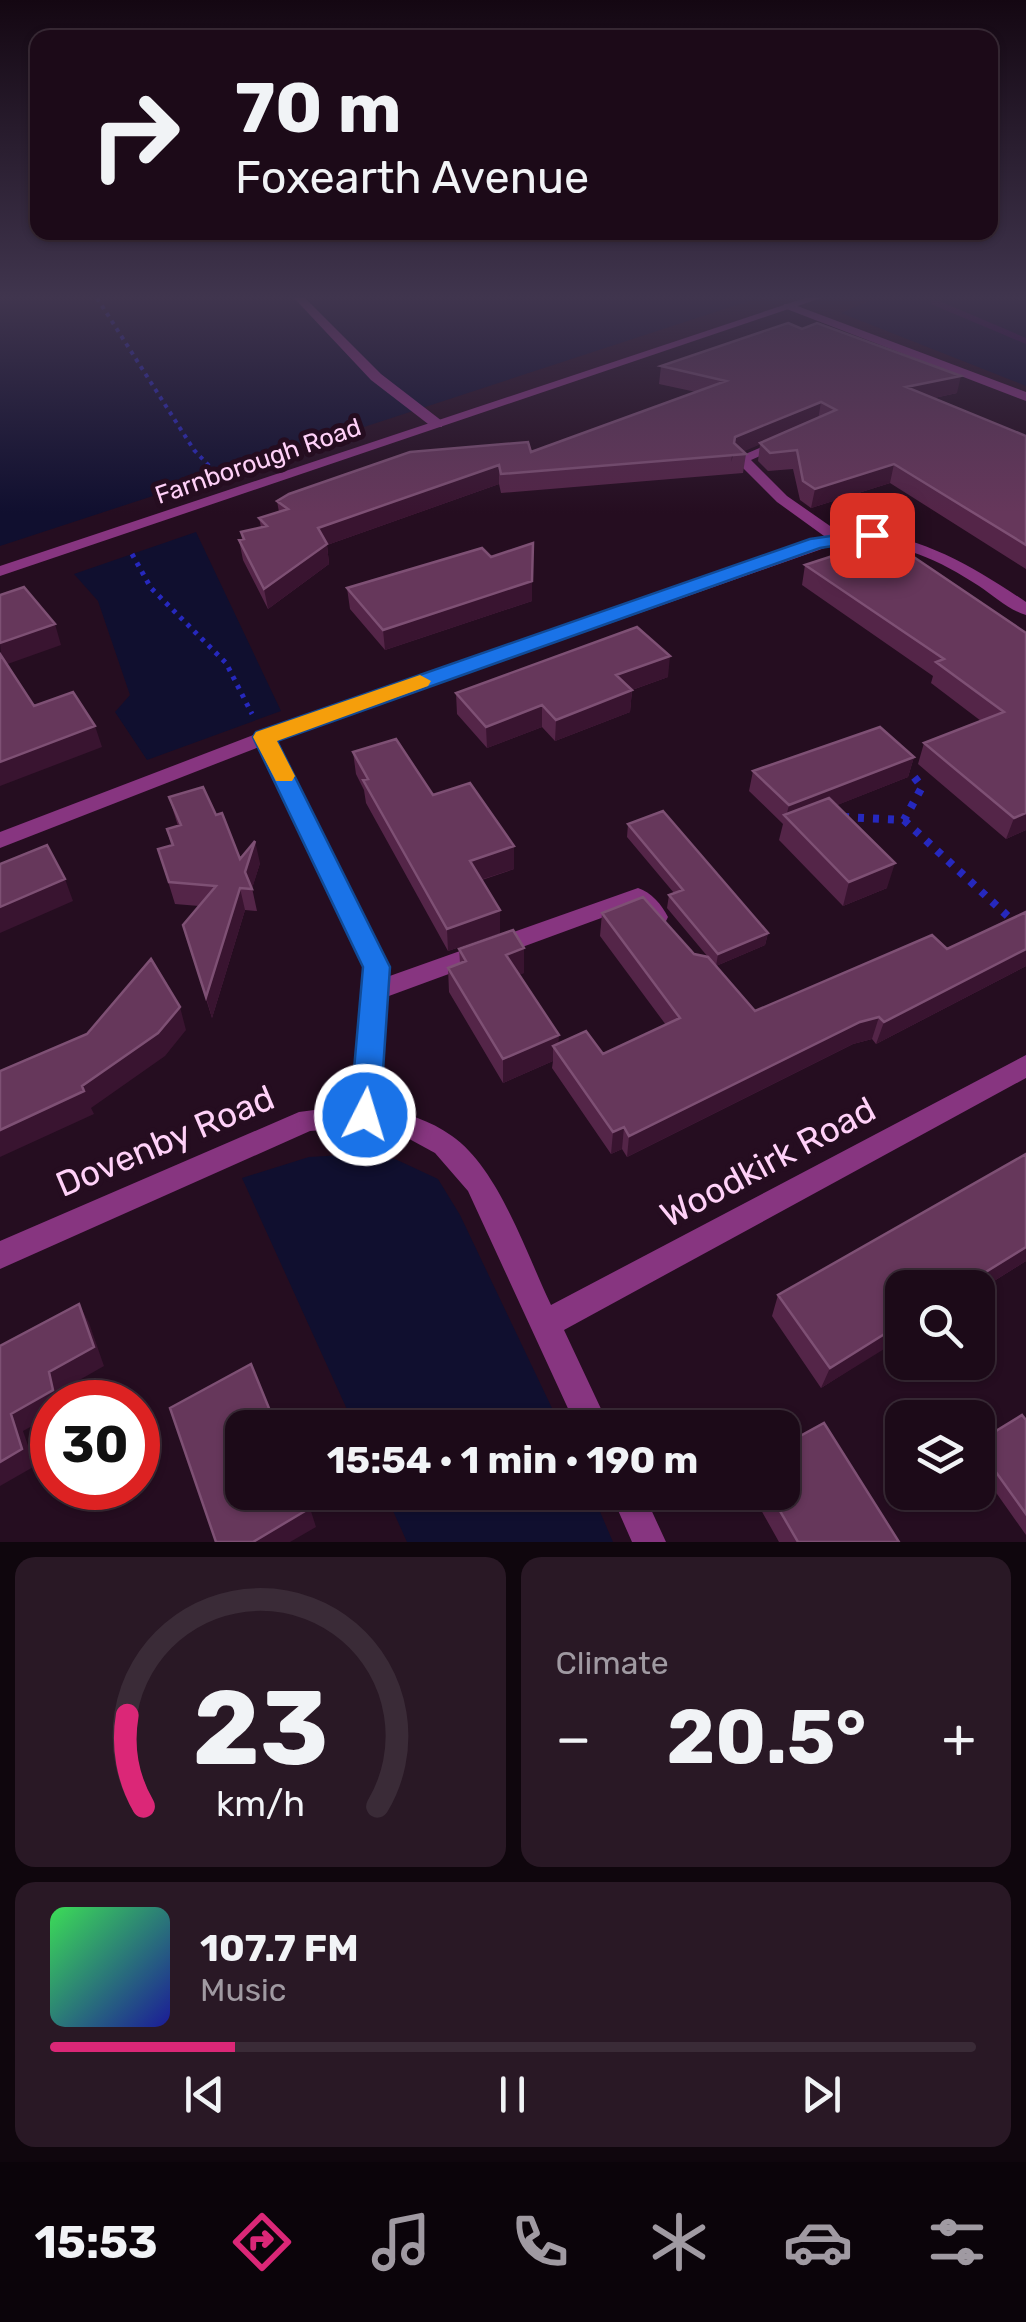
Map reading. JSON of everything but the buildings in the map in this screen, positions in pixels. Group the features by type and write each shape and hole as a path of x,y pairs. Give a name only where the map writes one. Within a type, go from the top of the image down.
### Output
{"street":[{"path":"368,370 437,424"},
{"name":"Farnborough Road","path":"0,571 598,370"},
{"path":"955,370 1026,397"},
{"path":"806,434 742,459 782,498 837,538"},
{"path":"0,840 264,737 837,538 872,535 912,542 951,560 1026,610"},
{"path":"264,737 368,943 378,990 365,1115"},
{"path":"378,990 638,896 676,938"},
{"name":"Woodkirk Road","path":"545,1324 1026,1066"},
{"name":"Dovenby Road","path":"0,1255 267,1134 308,1120 365,1115 408,1124 462,1161 478,1182 586,1410"},
{"path":"634,1510 649,1542"}],"path":[{"path":"143,370 194,450 239,490"},
{"path":"128,549 152,588 226,663 264,737"},
{"path":"904,820 922,787 911,774"},
{"path":"838,817 904,820 1026,933"}],"shaded area":[{"path":"0,370 538,370 0,546"},
{"path":"985,370 1026,370 1026,386"},
{"path":"196,532 281,711 147,760 115,712 130,695 98,601 74,574"},
{"path":"309,1157 395,1159 438,1179 460,1215 553,1410 347,1410 242,1178"},
{"path":"393,1510 599,1510 613,1542 407,1542"}],"slow traffic":[{"path":"284,776 264,737 420,681"}],"route":[{"path":"365,1115 378,990 376,967 368,943 264,737 816,543 872,535"}]}
